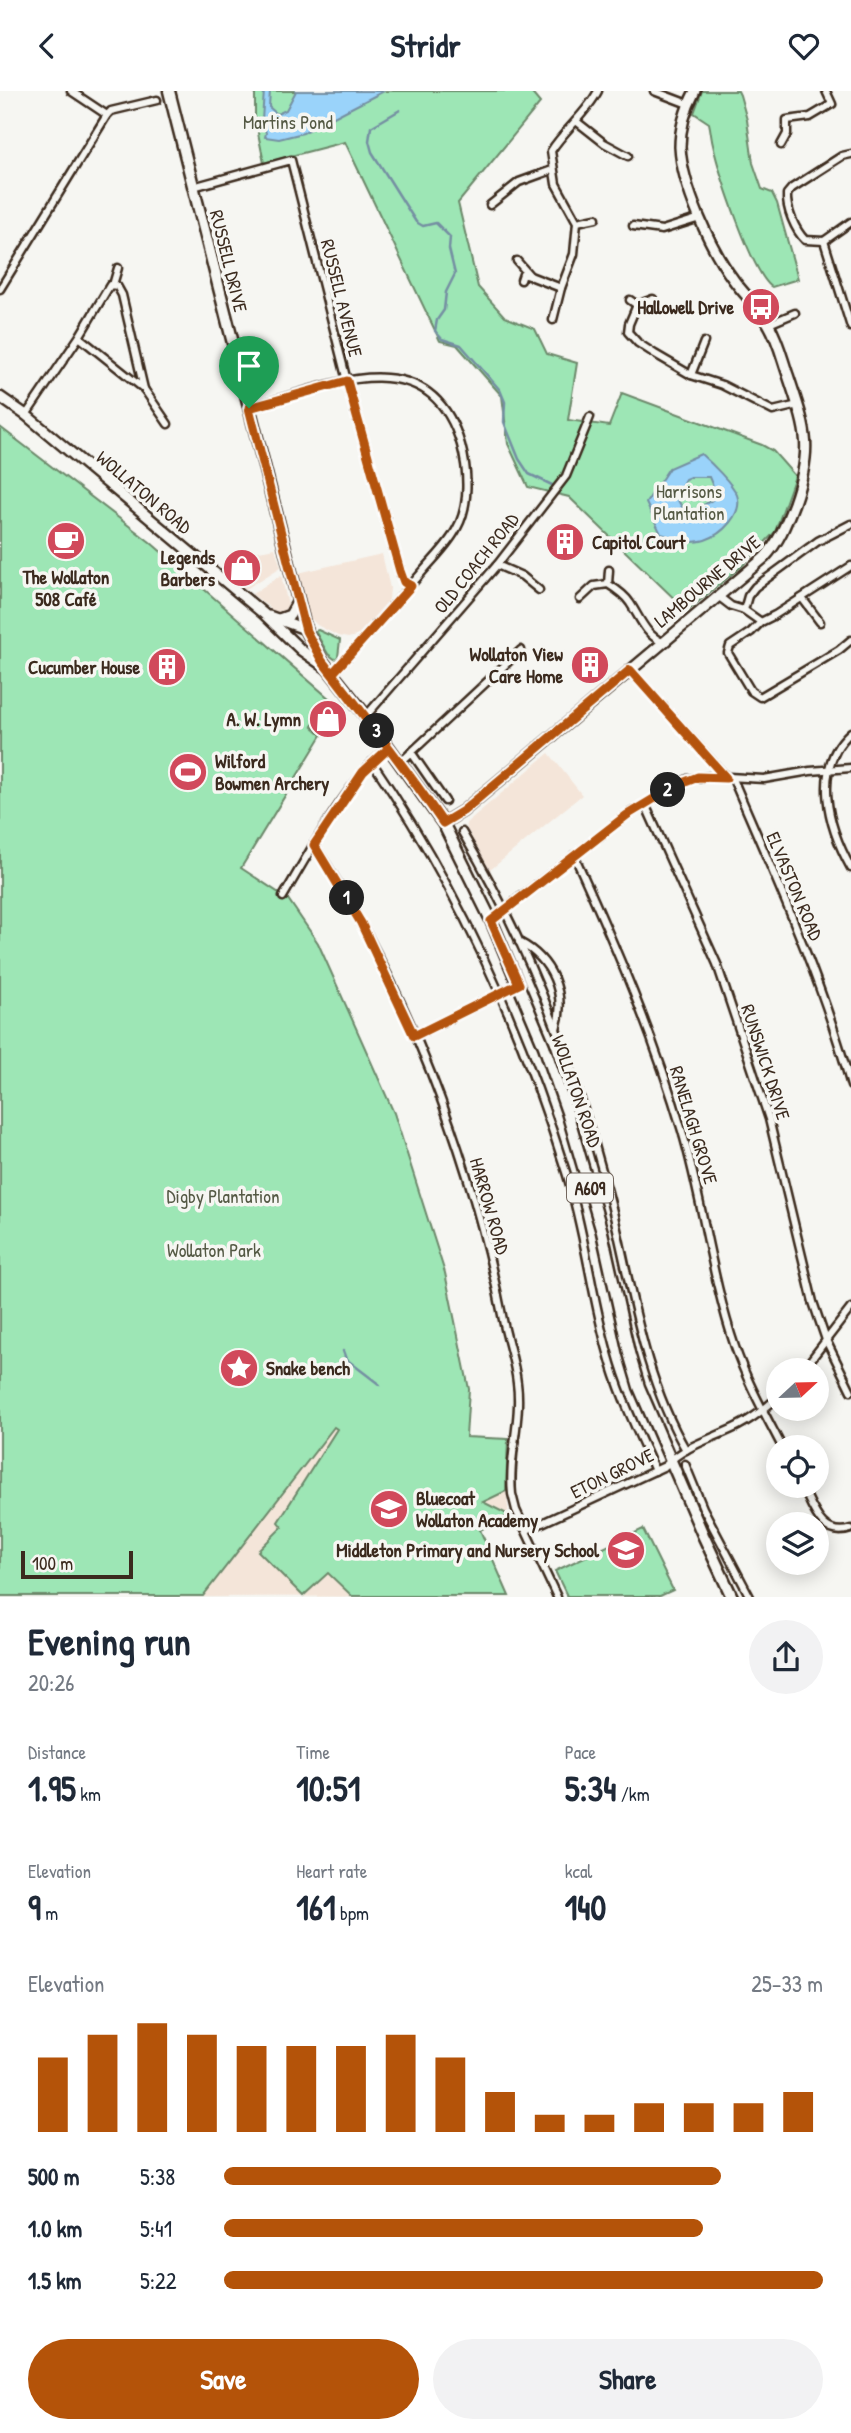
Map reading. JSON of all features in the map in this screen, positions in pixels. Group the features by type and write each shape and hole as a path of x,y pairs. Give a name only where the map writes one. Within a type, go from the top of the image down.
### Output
{"main road":[{"name":"RUSSELL DRIVE","path":"169,91 298,601"},
{"name":"WOLLATON ROAD","path":"298,601 305,630 316,652 443,823 519,984 544,1046 586,1174 636,1380 733,1597"}],"street":[{"path":"71,91 107,115"},
{"path":"563,316 554,317 561,288 575,254 577,222 556,184 551,151 559,137 590,107 598,91"},
{"path":"654,91 688,104"},
{"name":"LAMBOURNE DRIVE","path":"443,823 463,811 764,558 782,534 806,461 804,426 769,324 733,280 715,252 685,174 680,146 682,126 695,91"},
{"path":"826,91 832,104"},
{"path":"0,289 107,115 111,111 157,100"},
{"path":"781,145 787,134 787,120 810,117 841,101"},
{"path":"576,121 622,156"},
{"path":"851,154 842,156 787,194 799,233 805,240 824,241 851,222"},
{"name":"RUSSELL AVENUE","path":"192,187 291,160 347,381 400,571 404,582 411,586"},
{"path":"489,205 519,183 552,170"},
{"path":"577,222 596,218"},
{"path":"633,226 662,230 700,218"},
{"path":"824,241 851,327"},
{"path":"517,261 530,276"},
{"path":"113,285 117,268"},
{"path":"520,280 523,274 561,288"},
{"path":"26,415 79,337 106,288 113,285"},
{"path":"113,285 117,286 122,295 144,389"},
{"path":"628,332 637,305 653,299"},
{"path":"630,300 637,305"},
{"path":"769,324 795,313"},
{"path":"620,335 628,332"},
{"path":"628,332 654,354 691,375 722,384 773,411 798,405"},
{"path":"79,337 144,389 168,424"},
{"path":"691,375 704,342"},
{"path":"648,362 654,354"},
{"path":"249,408 347,381 376,376 405,379 432,394 452,419 466,483 464,509 458,526 450,540 411,586 331,672"},
{"name":"WOLLATON ROAD","path":"0,397 26,415 264,614 314,661 331,672"},
{"name":"OLD COACH ROAD","path":"366,716 497,565 566,476 590,418"},
{"path":"744,610 754,587 818,541 851,524"},
{"path":"497,565 522,576 539,590"},
{"path":"851,566 761,622 728,649 729,656 751,691 760,697 839,650 851,640"},
{"path":"608,584 609,570"},
{"path":"529,593 532,584"},
{"path":"580,599 594,586 608,584 629,601 645,627 662,642"},
{"path":"718,596 761,622"},
{"path":"802,598 820,622"},
{"path":"277,620 290,615 298,601"},
{"name":"WOLLATON ROAD","path":"264,614 305,630"},
{"path":"292,641 303,637 305,630"},
{"path":"400,763 521,650"},
{"name":"ELVASTON ROAD","path":"630,670 729,778 793,918 851,1086"},
{"path":"851,733 840,742 828,769 826,793 833,823 851,868"},
{"path":"284,897 314,845 372,762 389,748"},
{"path":"411,752 445,801"},
{"name":"WOLLATON ROAD","path":"372,762 440,869 528,1064 566,1170 608,1354 619,1389 654,1471"},
{"path":"491,921 574,855 645,804 688,779 711,776 764,779 851,768"},
{"name":"RUNSWICK DRIVE","path":"645,804 717,964 769,1119 806,1276 826,1340 851,1391"},
{"name":"WOLLATON ROAD","path":"462,832 505,911 556,1030 606,1187 634,1311 650,1367 670,1419 686,1451"},
{"name":"HARROW ROAD","path":"314,845 361,923 414,1036 454,1140 499,1294 517,1382 512,1494 516,1510 557,1597"},
{"name":"RANELAGH GROVE","path":"574,855 642,1012 682,1131 735,1347 776,1435"},
{"path":"519,942 542,960 555,981 560,1005 556,1030"},
{"path":"414,1036 519,984"},
{"path":"812,1358 851,1308"},
{"name":"ETON GROVE","path":"527,1530 654,1471 674,1455 740,1425 766,1407"},
{"path":"685,1464 703,1508 750,1597"},
{"path":"808,1498 821,1524 842,1532 851,1529"}],"shaded area":[{"path":"275,548 281,567 246,589 229,576 243,554"},
{"path":"382,554 390,588 389,600 360,635 348,638 338,636 317,625 310,618 298,573"},
{"path":"281,575 288,605 276,613 252,594"},
{"path":"549,753 582,795 490,870 466,823"},
{"name":"Bluecoat Wollaton Academy","path":"333,1427 482,1502 506,1491 509,1515 480,1530 509,1596 203,1597"}],"green space":[{"name":"Harrisons Plantation","path":"255,91 530,91 540,103 458,203 478,287 505,317 535,329 547,354 577,363 568,420 609,426 622,393 773,451 795,476 775,532 742,566 687,611 569,497 528,487 508,444 502,396 457,345 440,341 345,142 264,163 255,118"},
{"path":"702,91 738,91 747,120 753,163 762,189 772,193 777,203 798,279 772,287 755,263 729,198 716,158 709,123 694,113"},
{"name":"Wollaton Park","path":"0,427 150,542 331,700 312,726 322,735 241,868 288,899 318,943 394,1113 445,1273 469,1389 466,1437 508,1439 506,1491 483,1502 509,1515 480,1530 509,1596 352,1596 328,1573 303,1596 258,1551 282,1527 278,1522 337,1429 334,1427 203,1596 0,1596"},
{"path":"315,631 340,640 336,660 328,654"},
{"name":"Middleton Primary and Nursery School","path":"643,1529 673,1590 660,1596 567,1596 555,1571"}],"water":[{"path":"264,91 270,91 269,107 277,114 286,110 296,91 384,91 303,133 279,139 265,137 262,120"},
{"path":"701,454 721,473 735,490 738,502 734,516 724,529 695,542 677,541 661,534 646,503 669,468","holes":["709,477 715,491 712,500 695,510 682,507 676,497 685,479"]}],"waterway":[{"path":"400,110 371,127 369,141 372,152 416,222 423,226 436,223 450,237 449,249 455,274 446,292 444,310 437,320 435,331 442,339 461,345 500,390 505,402 504,422 519,459 529,474 552,485"},
{"path":"343,1351 346,1359 380,1385"}],"place":[{"name":"Hallowell Drive","path":"761,307"},
{"name":"The Wollaton 508 Café","path":"66,541"},
{"name":"Capitol Court","path":"565,542"},
{"name":"Legends Barbers","path":"242,568"},
{"name":"Wollaton View Care Home","path":"590,665"},
{"name":"Cucumber House","path":"167,667"},
{"name":"A. W. Lymn","path":"328,719"},
{"name":"Wilford Bowmen Archery","path":"188,772"},
{"name":"Snake bench","path":"239,1368"},
{"name":"Bluecoat Wollaton Academy","path":"389,1509"},
{"name":"Middleton Primary and Nursery School","path":"626,1550"}],"route":[{"path":"249,408 306,631 322,661 366,716 389,748 363,772 314,845 361,923 414,1036 519,984 491,921 627,815 688,779 711,776 726,778 630,670 463,811 443,823 366,716 332,674 370,631 411,586 404,582 400,571 347,381 249,408"}],"park label":[{"name":"Martins Pond","path":"288,122"},
{"name":"Digby Plantation","path":"223,1196"}]}
